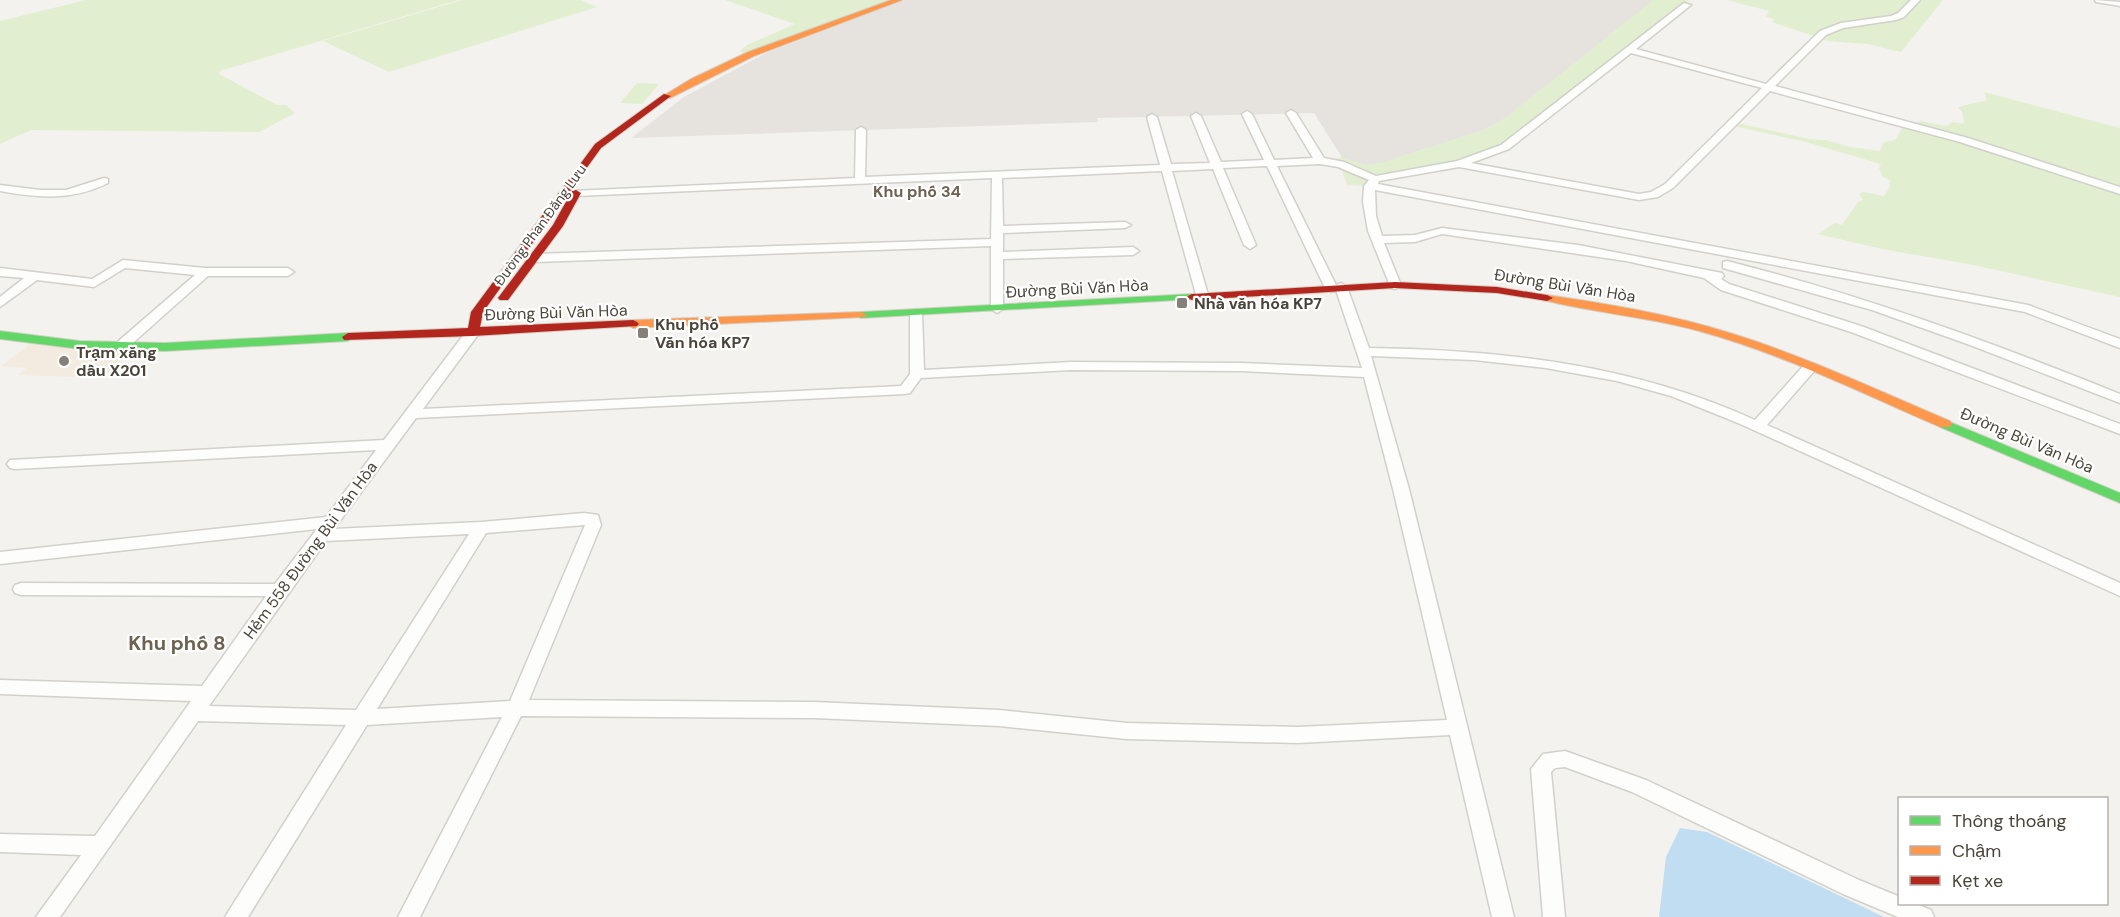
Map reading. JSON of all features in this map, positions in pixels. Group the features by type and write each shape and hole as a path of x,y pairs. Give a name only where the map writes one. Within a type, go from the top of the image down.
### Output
{"main road":[{"name":"Đường Phan Đăng Lưu","path":"473,332 492,313 535,258 558,226 576,193 611,145 651,106 697,78 794,38 898,0"},
{"name":"Đường Phan Đăng Lưu","path":"473,332 477,312 568,185 598,146 627,127"},
{"name":"Đường Bùi Văn Hòa","path":"0,335 120,346 177,346 997,309 1203,298 1336,287 1395,285 1497,290 1631,312 1723,334 1768,349 2120,498"}],"street":[{"path":"1459,164 1639,197 1654,195 1670,186 1814,40 1831,29 1901,15 1916,0"},
{"path":"2099,0 2120,4"},
{"path":"1372,183 1459,164 1505,147 1687,5"},
{"path":"1630,50 1964,140 2120,191"},
{"path":"1291,113 1320,161"},
{"path":"1247,114 1336,287 1365,352 1457,728 1477,799 1503,917"},
{"path":"1196,116 1250,244"},
{"path":"1152,117 1203,298"},
{"path":"860,180 861,130"},
{"path":"576,193 1320,161 1340,164 1372,183 1727,259 2028,309 2120,344"},
{"path":"997,174 997,309"},
{"path":"0,188 58,196 89,189 104,181"},
{"path":"1372,183 1367,206 1395,285"},
{"path":"535,258 997,236 1125,225"},
{"path":"1378,240 1415,238 1442,231 1590,251 1709,276 1726,271 1727,259"},
{"path":"997,256 1133,251"},
{"path":"1727,259 1852,299 2035,364 2120,399"},
{"path":"0,272 94,283 117,267 129,264 205,272 288,272"},
{"path":"120,346 205,272"},
{"path":"0,303 35,276"},
{"path":"1709,276 1725,287 1856,329 2120,429"},
{"path":"412,414 905,390 917,375 916,313"},
{"name":"Hẻm 558 Đường Bùi Văn Hòa","path":"47,917 100,846 280,590 473,332"},
{"path":"1365,352 1463,354 1559,365 1654,386 1757,427 2120,590"},
{"path":"917,375 1071,366 1231,367 1371,373"},
{"path":"1757,427 1810,367"},
{"path":"15,464 387,445"},
{"path":"0,558 326,528 481,528 592,519 593,525 516,708 410,917"},
{"path":"236,917 481,528"},
{"path":"21,589 280,590"},
{"path":"0,687 206,694"},
{"path":"194,713 360,718 516,708 814,710 999,718 1155,732 1298,735 1457,728"},
{"path":"1554,917 1541,769 1550,760 1565,759 1639,786 1851,886 1923,917"},
{"path":"0,843 100,846"}],"shaded area":[{"path":"904,0 1655,0 1504,119 1481,131 1381,163 1366,165 1343,159 1314,113 1097,118 1098,122 631,138 684,97 766,53"},
{"name":"Trạm xăng dầu X201","path":"30,344 132,351 101,378 18,375 27,368 1,366"}],"green space":[{"path":"86,0 458,0 220,71 219,74 277,105 286,105 295,113 259,132 31,130 0,144 0,21"},
{"path":"462,0 580,0 597,7 389,72 323,41"},
{"path":"725,0 893,0 745,54 740,51 747,45 795,24"},
{"path":"1653,0 1689,0 1501,146 1456,163 1387,173 1375,177 1365,186 1347,185 1342,170 1344,163 1332,160 1342,157 1366,165 1381,163 1481,131 1504,119"},
{"path":"1727,0 1943,0 1901,52 1867,44 1828,41 1772,22 1774,19 1766,17 1769,11"},
{"path":"637,83 659,84 642,104 620,103"},
{"path":"1984,92 2120,128 2120,297 1818,234 1835,223 1842,225 1858,202 1863,200 1859,194 1863,192 1884,196 1890,187 1890,180 1883,177 1879,168 1881,164 1802,141 1734,126 1737,123 1809,139 1826,140 1850,147 1880,151 1883,143 1895,140 1904,125 1921,121 1947,126 1953,122 1964,124 1963,113 1958,107 1987,100"}],"water":[{"path":"1680,828 1707,832 1884,917 1659,917 1666,857"}],"traffic: fast":[{"path":"861,315 1192,297"},
{"path":"0,335 80,345 165,347 348,337"},
{"path":"1945,424 2120,498"}],"traffic: slow":[{"path":"667,96 751,54 898,0"},
{"path":"1547,298 1660,318 1725,335 1808,365 1945,424"},
{"path":"633,324 861,315"}],"traffic: jam":[{"path":"473,332 477,312 598,146 667,96"},
{"path":"504,298 558,226 576,193"},
{"path":"1192,297 1395,285 1497,290 1547,298"},
{"path":"348,337 633,324"}],"place":[{"name":"Nhà văn hóa KP7","path":"1182,303"},
{"name":"Khu phố Văn hóa KP7","path":"643,333"},
{"name":"Trạm xăng dầu X201","path":"64,361"}],"district":[{"name":"Khu phố 34","path":"917,191"},
{"name":"Khu phố 8","path":"177,643"}]}
